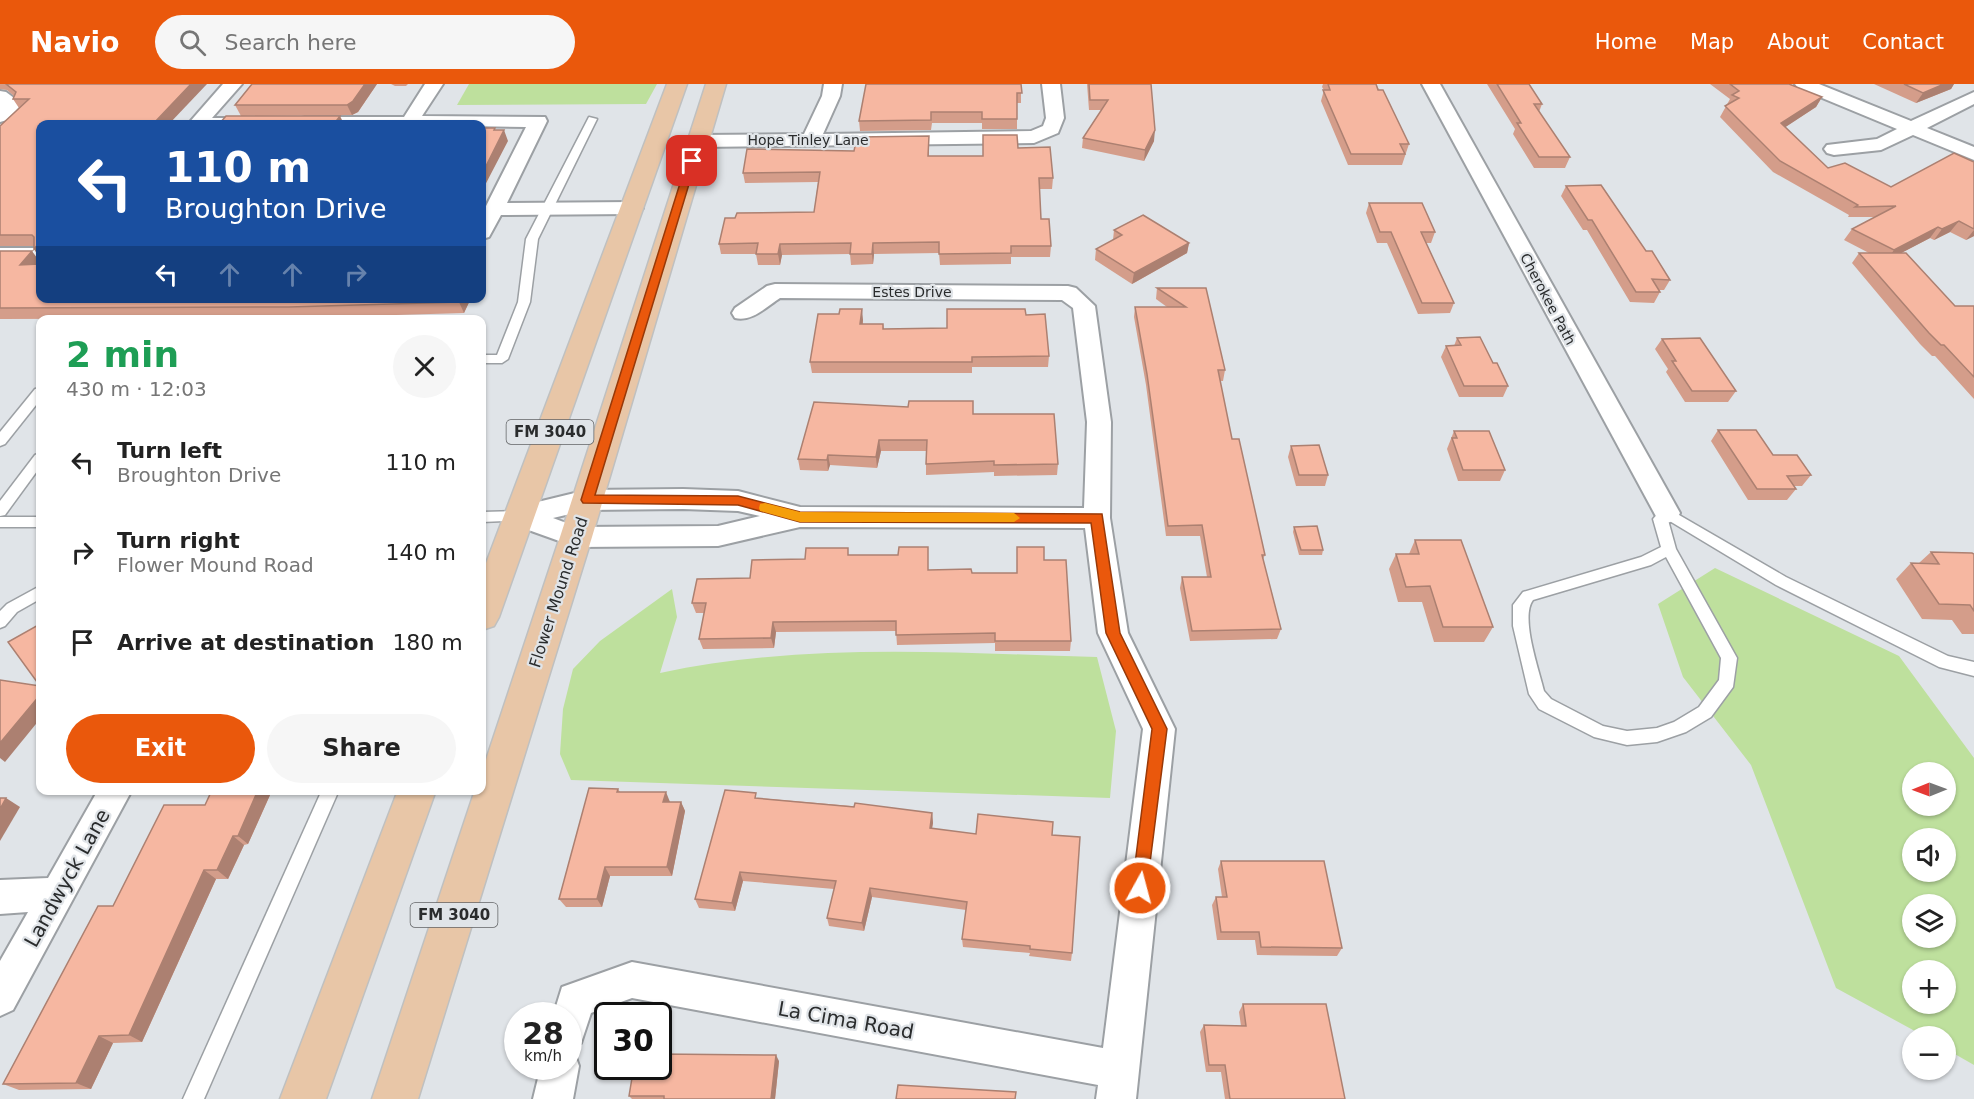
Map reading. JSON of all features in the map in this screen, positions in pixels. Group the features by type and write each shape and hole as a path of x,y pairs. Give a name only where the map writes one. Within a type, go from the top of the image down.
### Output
{"main road":[{"name":"FM 3040","path":"486,606 677,84"},
{"name":"Flower Mound Road","path":"395,1099 576,537 716,84"},
{"path":"303,1099 415,795"}],"street":[{"path":"201,120 233,84"},
{"path":"412,120 434,84"},
{"path":"811,140 831,96 833,84"},
{"name":"Hope Tinley Lane","path":"698,141 1034,137 1051,129 1055,118 1051,84"},
{"name":"Cherokee Path","path":"1431,84 1667,513"},
{"path":"1804,84 1974,154"},
{"path":"1834,149 1881,144 1974,97"},
{"path":"486,122 538,121 486,225"},
{"path":"494,209 633,208"},
{"path":"0,254 36,254"},
{"name":"Estes Drive","path":"743,313 775,291 1068,293 1084,306 1100,422 1097,518"},
{"path":"519,516 587,500 738,501 800,517"},
{"path":"519,516 576,537 718,536 800,517 1097,518 1113,633 1159,729 1117,1085"},
{"name":"Landwyck Lane","path":"0,997 113,795"},
{"path":"0,897 58,894"},
{"name":"La Cima Road","path":"582,1009 632,980 1117,1085"},
{"path":"553,1099 557,1080"}],"lane":[{"path":"486,359 502,359 524,302 532,239 592,119"},
{"path":"0,441 36,397"},
{"path":"0,511 36,463"},
{"path":"1669,549 1646,561 1528,596 1521,605 1521,626 1537,694 1545,704 1599,732 1627,738 1657,735 1680,727 1705,712 1727,682 1729,658 1669,549 1660,519 1667,513 1781,581 1946,662 1974,669"},
{"path":"486,517 519,516"},
{"path":"0,522 36,522"},
{"path":"0,622 12,608 36,594"},
{"path":"193,1099 329,795"}],"green space":[{"path":"469,84 657,84 646,104 457,105"},
{"path":"1715,568 1899,656 1974,758 1974,1065 1956,1055 1956,1026 1906,1026 1836,988 1751,765 1683,677 1658,604"},
{"path":"672,589 677,617 660,673 714,663 823,653 933,652 1097,657 1116,731 1110,798 571,780 560,754 563,709 573,669 600,641"}],"building":[{"path":"6,84 191,84 157,120 36,120 36,247 34,249 32,235 0,235 0,126 29,99 13,99 16,92"},
{"path":"252,84 365,84 353,101 347,105 235,105"},
{"path":"866,84 1021,84 1022,93 1017,93 1017,119 982,119 982,112 931,112 931,120 859,121"},
{"path":"1089,84 1151,84 1155,130 1145,150 1083,138 1108,100 1090,100"},
{"path":"1328,84 1376,84 1378,90 1383,90 1409,144 1400,144 1405,154 1351,154 1323,90 1330,90"},
{"path":"1497,84 1529,84 1542,104 1534,104 1570,157 1539,157 1517,123 1521,123"},
{"path":"1730,84 1789,84 1822,97 1781,123 1828,168 1845,163 1891,187 1954,153 1974,162 1974,229 1959,221 1942,229 1938,227 1894,250 1852,229 1896,206 1855,207 1858,205 1780,161 1725,106 1739,98 1732,95 1739,91"},
{"path":"1904,84 1944,84 1923,93"},
{"path":"226,116 340,116 337,120 222,120"},
{"path":"486,128 504,130 486,166"},
{"path":"983,135 1017,135 1018,148 1050,147 1053,178 1039,178 1041,219 1049,219 1051,246 1011,246 1011,253 939,254 939,242 873,243 872,254 850,254 851,243 780,244 778,254 756,254 758,243 719,244 725,218 735,218 737,213 814,212 820,172 743,173 747,149 854,151 857,137 929,136 928,156 983,156"},
{"path":"1601,185 1646,251 1652,251 1670,280 1652,279 1660,292 1636,292 1592,220 1588,220 1566,186"},
{"path":"1369,203 1422,203 1435,232 1421,232 1454,303 1422,303 1391,232 1380,232"},
{"path":"1143,215 1189,243 1134,273 1096,249 1122,235 1114,230"},
{"path":"0,251 32,251 20,265 36,264 36,303 425,303 289,307 0,308"},
{"path":"1859,253 1906,253 1955,306 1974,306 1974,377 1944,345 1941,345 1929,333"},
{"path":"1157,288 1206,288 1225,370 1218,370 1232,439 1239,439 1265,555 1262,555 1281,629 1192,631 1182,577 1211,577 1202,525 1168,526 1147,374 1135,307 1186,307"},
{"path":"840,309 862,309 860,324 883,324 883,329 947,328 947,309 1025,309 1026,315 1045,314 1049,356 972,357 972,362 810,362 818,314 839,314"},
{"path":"1480,337 1493,363 1497,363 1508,386 1464,386 1446,346 1461,345 1457,338"},
{"path":"1700,338 1736,391 1692,391 1672,361 1676,361 1662,339"},
{"path":"909,401 973,401 973,414 1054,414 1058,464 994,465 994,461 926,464 927,440 879,440 876,457 828,455 827,460 798,459 814,402 908,407"},
{"path":"1718,430 1756,430 1773,455 1797,455 1811,475 1787,476 1796,489 1757,489"},
{"path":"1454,431 1489,431 1505,470 1463,470 1452,438 1457,438"},
{"path":"1319,445 1328,475 1299,475 1291,446"},
{"path":"1317,526 1323,550 1301,550 1294,527"},
{"path":"1415,540 1461,540 1493,627 1443,627 1430,586 1406,587 1396,554 1419,554"},
{"path":"899,547 928,547 928,570 971,569 972,573 1017,573 1017,547 1044,547 1044,560 1066,560 1071,641 995,641 995,633 896,635 896,621 773,622 771,638 699,639 706,603 692,603 697,579 750,578 752,560 805,559 806,548 848,548 848,555 898,555"},
{"path":"1931,552 1974,554 1974,611 1970,605 1939,604 1911,563 1939,564"},
{"path":"36,626 36,680 8,642"},
{"path":"0,680 36,685 36,700 0,743"},
{"path":"589,788 618,789 617,792 666,792 663,802 681,802 667,867 605,867 597,899 559,899"},
{"path":"725,790 756,793 755,798 854,807 855,803 932,813 930,828 976,834 978,814 1053,822 1052,835 1080,837 1072,953 962,939 967,902 870,888 862,923 827,918 836,881 740,872 732,903 695,899"},
{"path":"210,795 256,795 238,836 233,836 217,870 204,870 129,1035 99,1036 76,1083 3,1084 98,906 113,906 164,805 205,805"},
{"path":"0,798 6,798 0,809"},
{"path":"1221,861 1324,861 1342,948 1261,947 1259,932 1221,932 1216,897 1227,897"},
{"path":"1243,1004 1326,1004 1345,1099 1230,1099 1225,1065 1209,1065 1204,1025 1246,1026"},
{"path":"672,1054 776,1055 771,1099 664,1099 664,1096 629,1096 632,1080 672,1080"},
{"path":"898,1085 1016,1092 1015,1099 896,1099"}],"slow traffic":[{"path":"765,508 800,517 1014,518"}],"route":[{"path":"692,161 587,500 738,501 800,517 1097,518 1113,633 1159,729 1140,888"}]}
